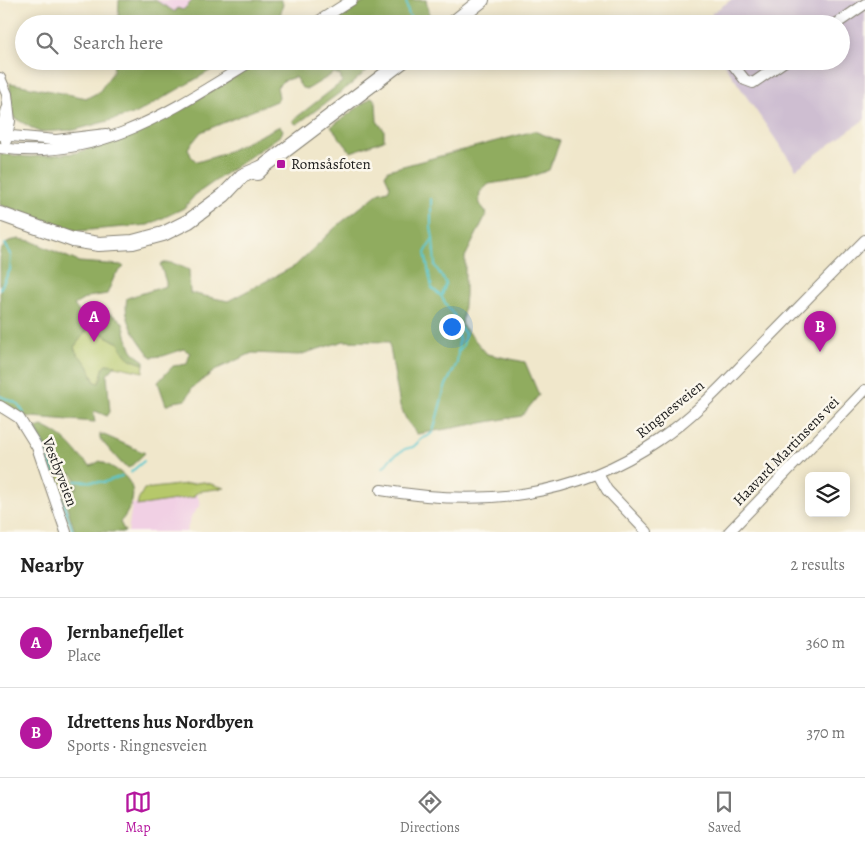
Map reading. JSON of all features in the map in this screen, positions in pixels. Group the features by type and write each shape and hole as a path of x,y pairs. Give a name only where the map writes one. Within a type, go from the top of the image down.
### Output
{"highway":[{"path":"463,15 482,0"},
{"path":"0,214 72,240 99,244 124,244 153,237 174,229 198,215 224,195 247,182 263,166 390,70"}],"street":[{"path":"328,15 352,0"},
{"path":"849,15 865,4"},
{"path":"0,78 7,94 10,121 2,135 1,148 30,151 61,149 103,140 169,112 237,70"},
{"path":"737,70 744,80 753,83 772,70"},
{"path":"2,135 56,140 122,132"},
{"name":"Ringnesveien","path":"381,490 450,499 492,498 538,491 598,474 640,453 688,418 865,240"},
{"name":"Haavard Martinsens vei","path":"729,532 865,390"},
{"name":"Vestbyveien","path":"0,406 19,418 37,447 66,532"},
{"path":"598,474 607,490 647,532"}],"shaded area":[{"path":"155,0 193,0 183,10 175,12"},
{"path":"731,0 865,0 865,119 796,169 728,70 850,70 850,15 712,15"},
{"path":"197,495 201,504 192,515 186,532 128,532 132,504"}],"green space":[{"path":"119,0 155,0 175,12 177,8 183,10 193,0 281,0 283,4 280,15 118,15"},
{"path":"368,0 427,0 430,15 342,15"},
{"path":"113,70 211,70 137,113 75,130 39,132 11,116 10,83 87,98 99,92"},
{"path":"247,70 368,70 297,124 293,120 342,82 340,75 334,73 308,89 302,88 295,77 283,81 277,87 279,97 276,101 201,132 188,148 191,156 197,162 220,155 280,126 283,130 281,135 195,195 184,208 148,225 78,231 0,205 0,154 30,157 75,153 141,132"},
{"path":"372,97 376,102 377,121 384,130 384,140 351,152 331,127"},
{"path":"534,131 560,141 549,170 527,178 489,184 480,192 479,203 487,213 465,257 465,295 462,325 487,354 525,362 539,395 522,416 417,434 407,421 400,406 389,342 344,341 299,355 252,353 217,369 192,388 186,400 166,405 158,382 173,366 187,364 190,353 184,349 163,356 151,357 141,344 129,322 126,306 127,298 166,286 160,264 171,263 189,270 190,293 228,301 295,266 338,225 380,192 388,190 390,186 385,175 388,170"},
{"path":"19,239 31,241 79,262 121,265 124,267 115,275 107,294 88,297 74,305 86,318 99,311 117,317 123,325 132,350 144,361 144,364 131,359 126,355 119,343 96,329 92,327 87,330 74,347 88,365 95,382 99,383 106,364 116,365 107,375 110,412 107,416 95,411 93,412 95,422 20,416 0,402 0,251 9,241"},
{"path":"92,327 119,343 128,357 144,364 143,372 106,364 99,383 95,382 86,363 75,352 74,347 87,330"},
{"path":"42,426 61,437 91,466 100,461 119,471 129,481 133,493 132,501 120,522 125,532 75,532 63,494 77,488 77,481 72,474 64,472 54,474 49,455 36,428"},
{"path":"100,434 145,453 129,468 122,464 100,439"},
{"path":"64,474 73,479 76,488 58,494 53,478"},
{"path":"204,482 225,488 201,491 195,494 194,497 137,506 144,489"}],"waterway":[{"path":"406,0 409,15"},
{"path":"383,468 391,458 405,449 413,447 433,432 445,387 457,363 459,341 454,315 441,296 432,288 425,253 433,238 431,199"},
{"path":"433,238 435,266 446,283 442,295"},
{"path":"0,289 10,270 11,254 5,244"},
{"path":"455,317 465,334 463,346 459,351"},
{"path":"0,396 18,404 24,413"},
{"path":"34,429 47,455 73,532"},
{"path":"131,472 144,461"},
{"path":"75,481 105,482 122,476"}],"place":[{"name":"Romsåsfoten","path":"281,164"},
{"name":"Jernbanefjellet","path":"94,342"},
{"name":"Idrettens hus Nordbyen","path":"820,352"}]}
